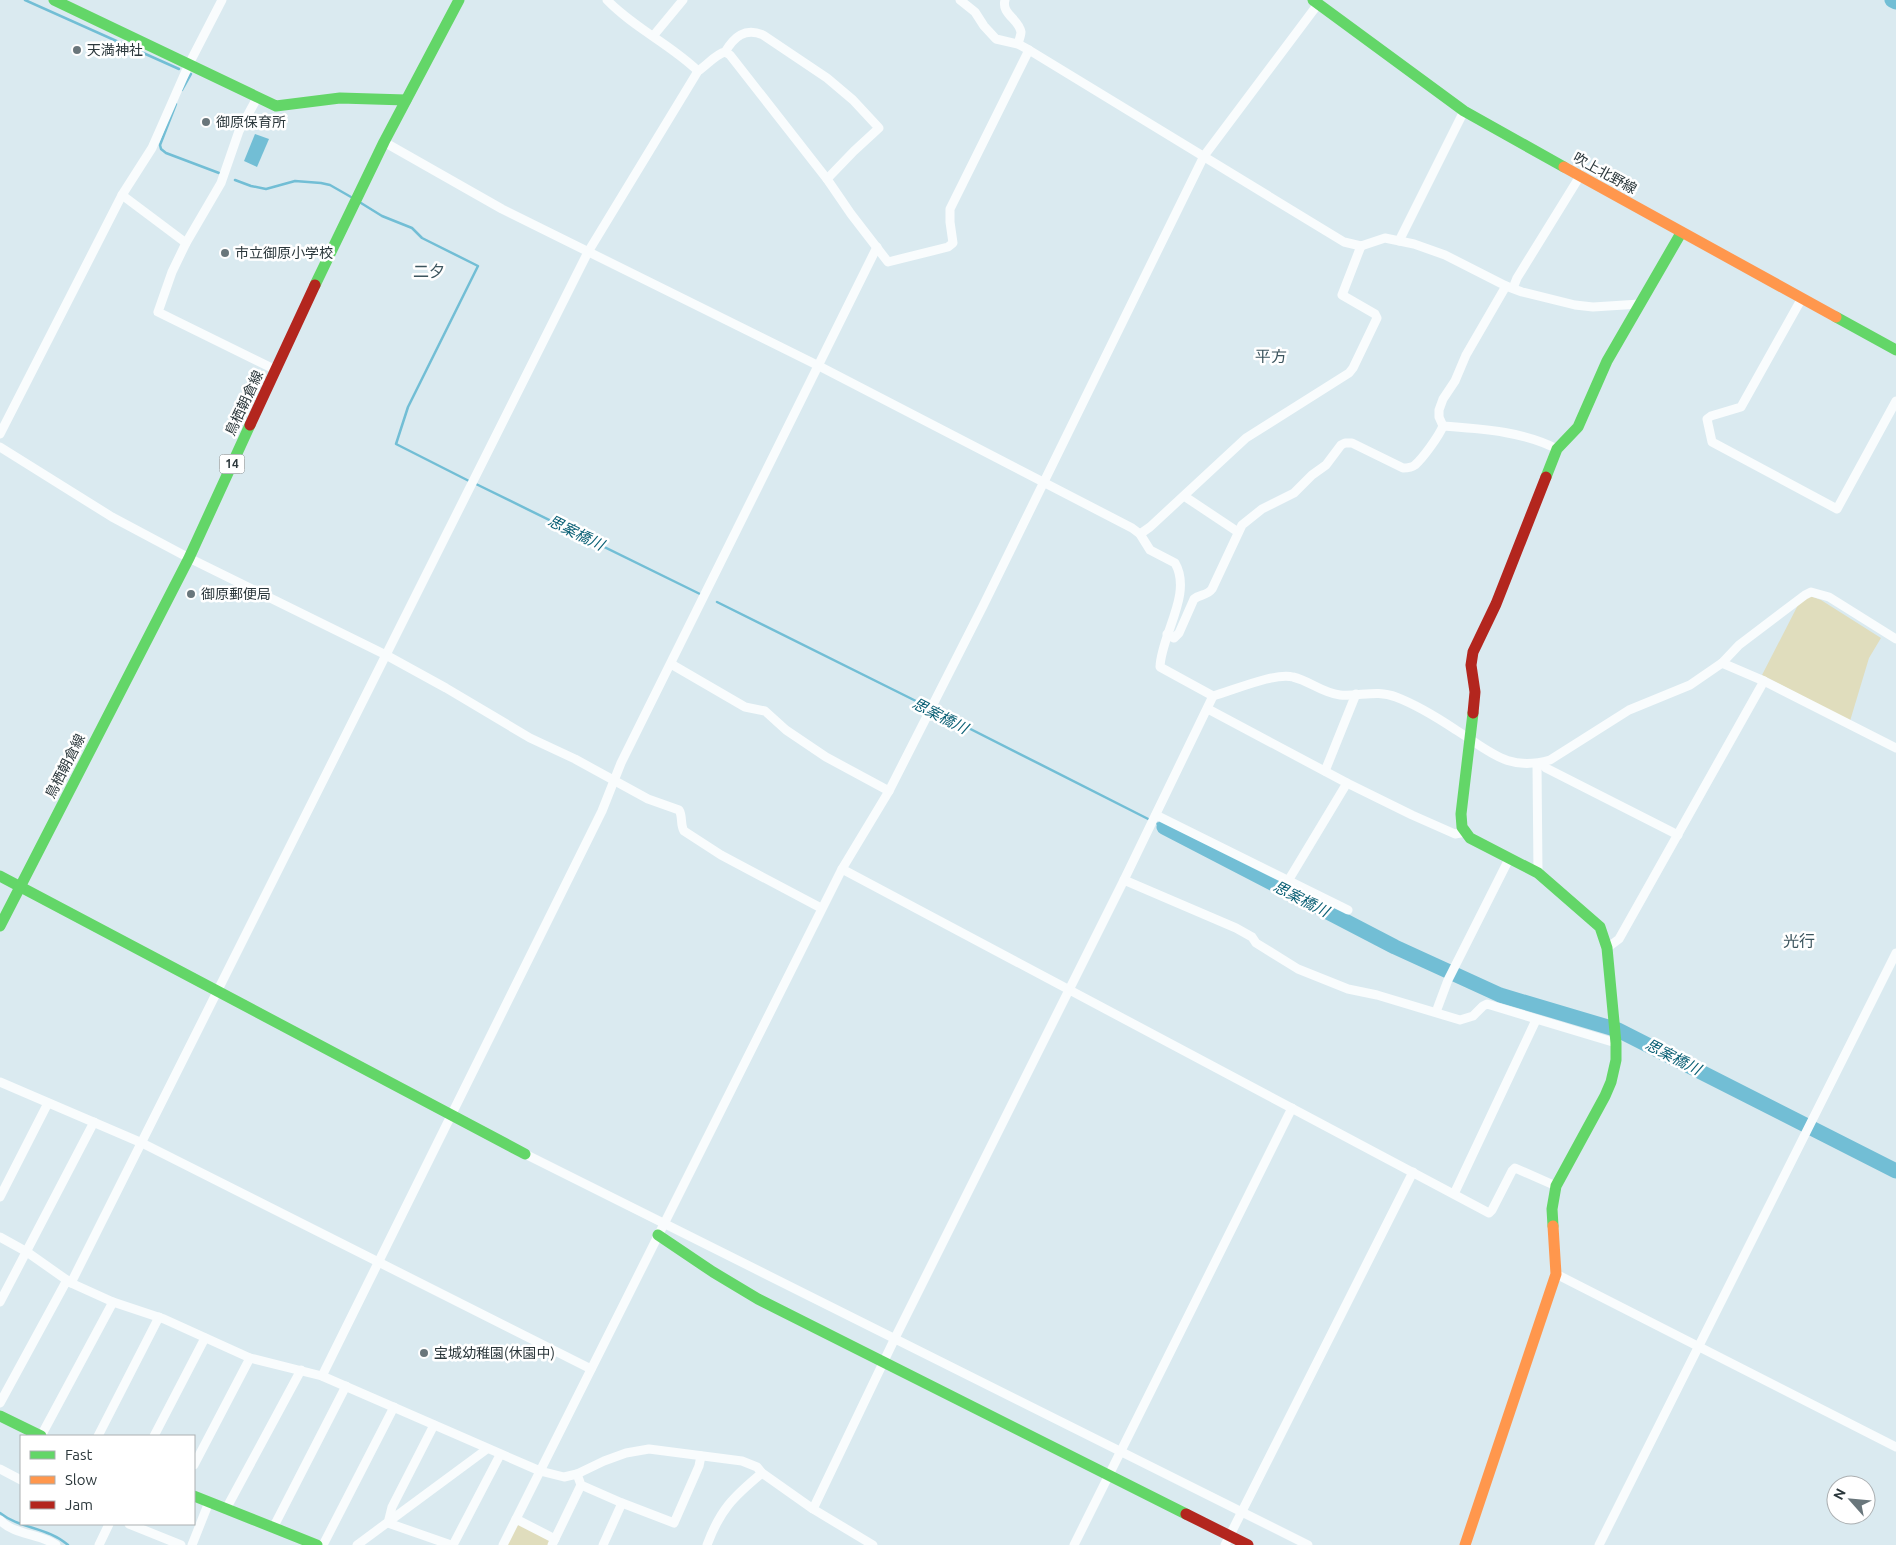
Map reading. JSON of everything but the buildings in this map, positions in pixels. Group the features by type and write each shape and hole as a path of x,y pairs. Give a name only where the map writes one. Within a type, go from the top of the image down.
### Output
{"street":[{"path":"54,0 276,106 347,98 406,100"},
{"path":"0,434 122,195 152,148 189,64 222,0"},
{"name":"鳥栖朝倉線","path":"0,926 189,558 322,270 384,142 459,0"},
{"path":"607,0 622,16 688,60 698,71"},
{"path":"654,36 683,0"},
{"path":"960,0 975,12 996,39 1018,44 1029,50 1344,242 1361,246 1385,238 1421,246 1509,287 1539,296 1593,307 1640,304"},
{"path":"1004,0 1005,10 1019,26 1021,33 1018,44"},
{"path":"503,1545 822,908 842,869 889,791 983,606 1204,156 1315,2"},
{"name":"吹上北野線","path":"1315,2 1464,110 1681,233 1896,350"},
{"path":"0,1403 69,1281 142,1143 588,252 698,71 722,52 725,52 731,41 738,35 748,31 762,35 827,78 854,100 879,128 827,179"},
{"path":"725,52 730,55 827,179 888,262 948,247 953,243 950,209 1029,50"},
{"path":"257,98 239,131 221,183 186,242 172,272 158,312 276,370"},
{"path":"1399,241 1464,110"},
{"path":"384,142 502,209 819,366 1127,525 1140,534 1150,550 1168,558 1178,567 1180,588 1176,611 1162,645 1163,654 1160,667 1212,696 1281,675 1294,677 1323,691 1339,695 1377,692 1395,696 1457,730 1493,756 1506,761 1539,763 1550,760 1629,710 1690,685 1722,663 1739,645 1811,592 1828,597 1896,639"},
{"path":"1443,426 1439,417 1439,410 1443,398 1455,381 1466,355 1580,176"},
{"path":"122,195 186,242"},
{"path":"1465,1545 1556,1274 1552,1209 1556,1186 1611,1082 1616,1060 1607,948 1600,927 1538,873 1470,838 1462,826 1460,814 1475,692 1471,665 1473,652 1496,604 1558,449 1578,427 1607,361 1681,233"},
{"path":"1140,534 1150,527 1246,438 1328,387 1349,373 1353,368 1377,318 1375,314 1342,295 1361,246"},
{"path":"322,1376 602,811 621,763 877,247"},
{"path":"1802,298 1747,400 1741,407 1712,416 1707,420 1712,442 1837,509 1896,401"},
{"path":"1443,426 1501,431 1538,440 1558,449"},
{"path":"1167,634 1174,638 1179,633 1194,599 1198,596 1209,594 1226,562 1242,525 1262,509 1294,493 1312,475 1326,465 1340,445 1352,443 1403,468 1410,468 1421,457 1443,426"},
{"path":"0,447 112,517 189,558 386,655 530,738 614,779 648,799 679,810 681,813 681,827 684,831 721,855 822,908"},
{"path":"1184,496 1238,532"},
{"path":"1722,663 1764,681 1896,748"},
{"path":"671,664 744,707 765,711 786,730 819,753 889,791"},
{"path":"1607,948 1619,939 1764,681"},
{"path":"1325,771 1356,694"},
{"path":"813,1509 895,1338 1208,709 1212,696"},
{"path":"1208,709 1347,783 1443,830 1455,834 1466,832"},
{"path":"1539,763 1678,835"},
{"path":"1538,873 1539,763"},
{"path":"1288,881 1347,783"},
{"path":"1155,816 1348,910"},
{"path":"1436,1012 1448,980 1509,859"},
{"path":"842,869 1489,1213 1515,1168 1556,1186"},
{"path":"0,876 217,993 525,1154 1308,1545"},
{"path":"1124,880 1236,928 1298,969 1348,989 1460,1020 1472,1016 1487,1004 1616,1043"},
{"path":"1599,1545 1700,1348 1896,953"},
{"path":"1454,1194 1536,1020"},
{"path":"1,1085 142,1143 378,1260 591,1369"},
{"path":"0,1197 48,1103"},
{"path":"1074,1545 1292,1108"},
{"path":"0,1302 94,1122"},
{"path":"1227,1540 1413,1172"},
{"path":"658,1235 713,1272 758,1299 1109,1475 1227,1540 1248,1545"},
{"path":"0,1237 27,1252 69,1281 113,1302 159,1317 250,1358 322,1376 540,1471 564,1477 577,1474 604,1461 636,1451 661,1450 742,1461 757,1467 762,1473 813,1509 873,1545"},
{"path":"1556,1274 1896,1447"},
{"path":"42,1435 113,1302"},
{"path":"99,1435 159,1317"},
{"path":"155,1435 205,1338"},
{"path":"195,1463 250,1358"},
{"path":"226,1509 301,1370"},
{"path":"274,1528 346,1386"},
{"path":"323,1545 394,1407"},
{"path":"0,1416 39,1435"},
{"path":"388,1523 392,1507 434,1425"},
{"path":"357,1545 487,1449"},
{"path":"388,1523 452,1545 500,1455"},
{"path":"577,1474 581,1484 622,1503 674,1523 699,1466 700,1456"},
{"path":"0,1469 20,1479"},
{"path":"706,1545 713,1528 728,1503 762,1473"},
{"path":"516,1519 554,1542 581,1484"},
{"path":"195,1496 317,1545"},
{"path":"192,1545 209,1502"},
{"path":"603,1545 622,1503"},
{"path":"0,1520 21,1532 38,1535 56,1545"},
{"path":"99,1545 108,1525"},
{"path":"131,1525 181,1545"},
{"path":"33,1545 38,1535"}],"shaded area":[{"path":"1808,597 1821,600 1881,638 1869,658 1850,721 1762,675 1798,605"},
{"path":"521,1524 548,1539 548,1545 506,1545 516,1526"}],"water":[{"path":"255,134 269,139 257,167 244,161"}],"waterway":[{"path":"25,0 179,69"},
{"path":"1892,0 1896,2"},
{"path":"182,90 191,74"},
{"path":"176,104 160,145 161,149 166,153 219,173"},
{"path":"235,180 266,189 295,181 321,183 330,185 351,197"},
{"path":"361,203 382,216 412,228 422,238 478,266 408,407 396,444 469,481"},
{"name":"思案橋川","path":"476,484 702,595"},
{"name":"思案橋川","path":"717,602 928,707"},
{"name":"思案橋川","path":"933,710 1164,827"},
{"name":"思案橋川","path":"1164,827 1395,947 1500,995 1618,1030 1896,1171"},
{"path":"0,1513 20,1523"},
{"path":"24,1525 52,1535 68,1545"}],"traffic: fast":[{"path":"54,0 276,106 340,98 406,100"},
{"path":"315,285 384,142 459,0"},
{"path":"1313,0 1464,111 1564,167"},
{"path":"1546,477 1557,449 1578,427 1607,361 1681,233"},
{"path":"1836,317 1896,350"},
{"path":"0,926 189,558 250,425"},
{"path":"1473,713 1461,814 1462,827 1470,838 1538,873 1600,927 1607,948 1616,1060 1611,1082 1605,1096 1556,1186 1552,1209 1553,1226"},
{"path":"0,876 525,1154"},
{"path":"658,1235 713,1272 758,1299 1186,1514"},
{"path":"0,1416 39,1435"},
{"path":"195,1496 317,1545"}],"traffic: slow":[{"path":"1564,167 1836,317"},
{"path":"1465,1545 1556,1274 1553,1226"}],"traffic: jam":[{"path":"250,425 315,285"},
{"path":"1473,713 1475,692 1471,665 1473,652 1496,604 1546,477"},
{"path":"1186,1514 1248,1545"}],"place":[{"name":"天満神社","path":"77,50"},
{"name":"御原保育所","path":"206,122"},
{"name":"市立御原小学校","path":"225,253"},
{"name":"御原郵便局","path":"191,594"},
{"name":"宝城幼稚園(休園中)","path":"424,1353"}],"district":[{"name":"二夕","path":"429,271"},
{"name":"平方","path":"1271,356"},
{"name":"光行","path":"1799,941"}]}
